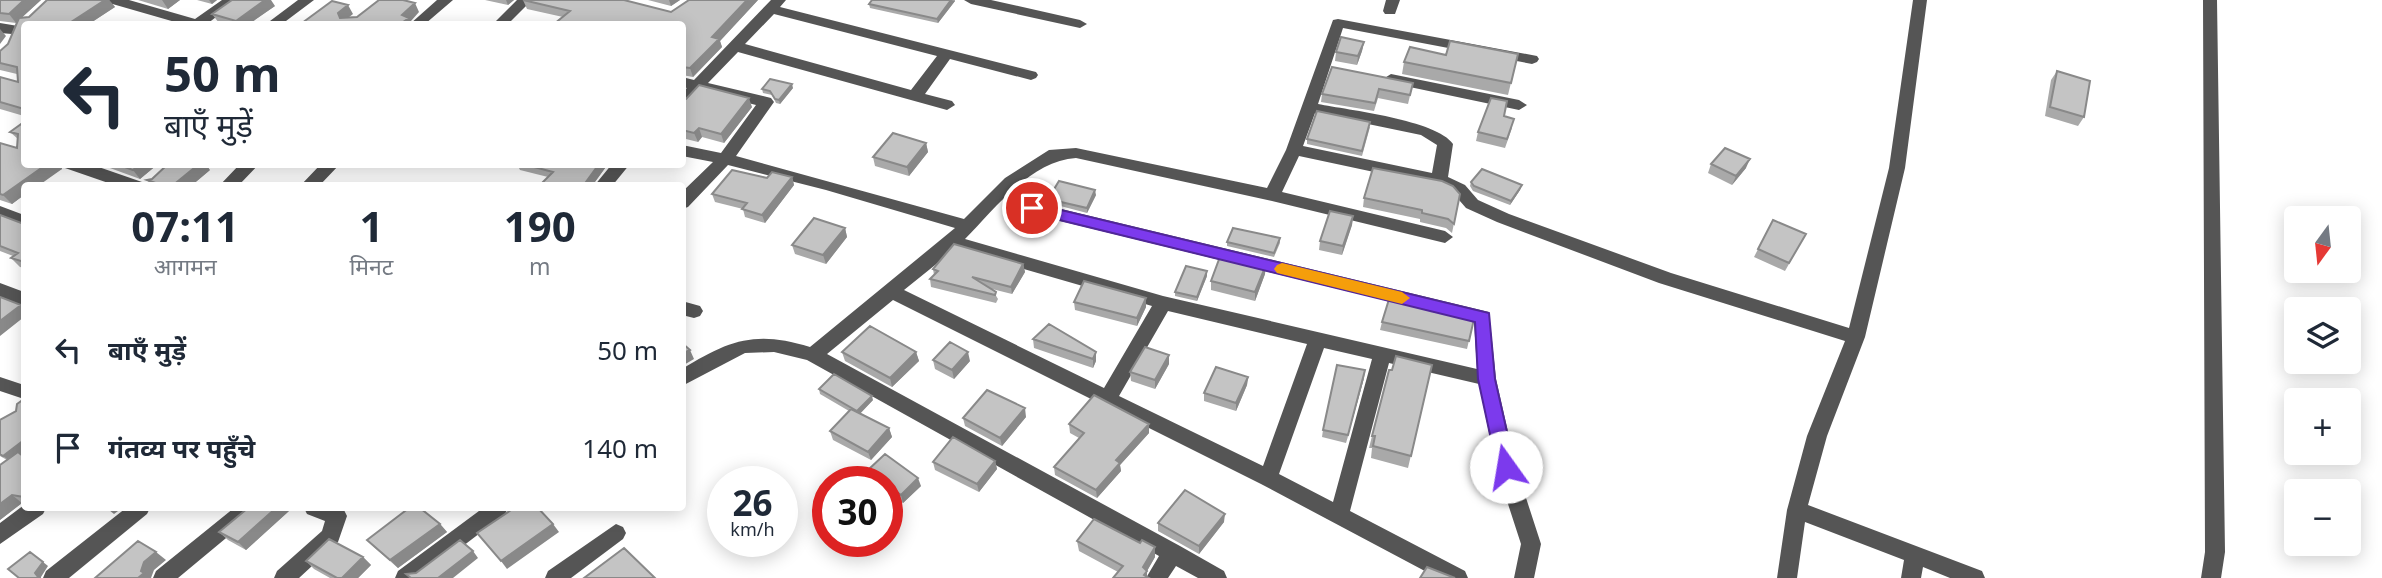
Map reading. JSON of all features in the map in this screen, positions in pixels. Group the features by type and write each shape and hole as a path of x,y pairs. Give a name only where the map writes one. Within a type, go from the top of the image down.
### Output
{"street":[{"path":"114,0 186,21"},
{"path":"146,10 161,0"},
{"path":"201,21 231,0"},
{"path":"277,21 307,0"},
{"path":"421,21 446,0"},
{"path":"504,21 525,0"},
{"path":"971,0 1080,24"},
{"path":"1787,578 1797,510 1817,436 1856,337 1897,168 1920,0"},
{"path":"2210,0 2215,552 2211,578"},
{"path":"690,84 735,46 775,4 1031,75"},
{"path":"1272,195 1329,67 1338,23 1532,59"},
{"path":"0,28 21,26"},
{"path":"7,48 21,32"},
{"path":"735,46 947,105"},
{"path":"915,96 947,53"},
{"path":"1375,76 1519,105"},
{"path":"686,199 726,158 766,102 690,84"},
{"path":"1310,107 1425,131 1440,138 1445,144 1439,180"},
{"path":"1294,150 1439,180 1459,189 1472,204 1515,223 1665,278 1856,337"},
{"path":"686,151 726,158 967,226"},
{"path":"813,355 952,242 1010,182 1055,154 1076,153 1272,195 1445,237"},
{"path":"85,168 125,182"},
{"path":"231,182 246,168"},
{"path":"312,182 328,168"},
{"path":"606,182 619,168"},
{"path":"1032,208 1483,317 1487,379 1506,467 1531,544 1524,578"},
{"path":"0,212 21,220"},
{"path":"952,242 1163,303 1487,379"},
{"path":"0,290 21,298"},
{"path":"892,292 1268,478 1458,578"},
{"path":"1108,398 1163,303"},
{"path":"1268,478 1317,341"},
{"path":"686,376 724,352 747,344 766,342 786,345 813,355 1217,578"},
{"path":"1339,516 1382,356"},
{"path":"0,384 21,391"},
{"path":"1797,510 1975,578"},
{"path":"0,535 32,511"},
{"path":"52,578 136,511"},
{"path":"163,578 244,511"},
{"path":"284,578 331,536 337,516 323,511"},
{"path":"405,578 494,511"},
{"path":"555,578 616,533"},
{"path":"1156,578 1173,552"},
{"path":"1911,578 1915,553"}],"building":[{"path":"0,0 24,0 9,14 0,13"},
{"path":"47,0 105,0 73,21 21,21 21,108 0,102 0,77 18,82 17,67 0,63 0,51 8,44 19,18 29,17"},
{"path":"232,0 265,0 236,21 212,14"},
{"path":"379,0 415,3 402,15 409,18 404,21 305,21 332,1 348,5 338,13 340,18 357,17"},
{"path":"523,0 624,0 671,12 689,0 747,0 712,37 719,39 690,68 686,68 686,21 558,21 570,11"},
{"path":"872,0 951,0 937,19 869,4"},
{"path":"1341,37 1364,42 1358,56 1336,52"},
{"path":"1450,41 1518,54 1511,83 1404,62 1410,47 1446,55"},
{"path":"1332,67 1413,83 1410,95 1379,89 1375,103 1322,94"},
{"path":"2057,71 2090,81 2084,117 2050,107"},
{"path":"770,79 792,84 779,100 775,99 770,91 762,89"},
{"path":"699,85 749,98 721,134 699,128 694,133 686,131 686,99"},
{"path":"1491,98 1507,101 1504,116 1514,119 1507,139 1478,132"},
{"path":"1317,111 1370,122 1362,151 1307,139"},
{"path":"21,124 21,168 41,168 3,195 0,194 0,143 17,148 18,134 10,132"},
{"path":"893,133 926,143 907,167 873,157"},
{"path":"1725,148 1750,159 1736,176 1711,164"},
{"path":"164,168 194,168 177,182 147,180 152,179"},
{"path":"538,168 596,168 586,182 543,182 553,172"},
{"path":"1373,168 1442,181 1453,186 1460,194 1454,224 1448,219 1422,213 1422,210 1364,198"},
{"path":"1482,169 1522,185 1511,201 1474,186 1471,182"},
{"path":"732,170 767,178 772,172 792,177 762,215 742,209 747,203 712,194"},
{"path":"1059,181 1095,190 1087,208 1048,199"},
{"path":"1330,211 1353,216 1343,246 1320,241"},
{"path":"0,215 21,223 21,261 11,258 18,253 0,246"},
{"path":"814,218 845,228 823,255 792,245"},
{"path":"1773,220 1806,234 1789,263 1758,249"},
{"path":"1233,228 1280,238 1274,253 1227,242"},
{"path":"954,244 1023,264 1011,287 972,277 996,292 995,295 930,279 938,271 933,269"},
{"path":"1221,254 1266,265 1255,292 1211,281"},
{"path":"1186,266 1207,271 1197,297 1175,292"},
{"path":"1084,281 1146,298 1137,318 1074,302"},
{"path":"1390,296 1474,319 1469,341 1382,322"},
{"path":"0,297 21,305 0,321"},
{"path":"1049,324 1096,352 1093,359 1033,339"},
{"path":"870,326 916,352 890,378 842,352"},
{"path":"950,342 968,352 952,370 933,360"},
{"path":"1145,347 1169,355 1155,380 1130,372"},
{"path":"1396,356 1432,365 1411,456 1373,446 1375,436 1372,436 1389,370 1392,370"},
{"path":"1337,365 1365,370 1348,435 1323,430"},
{"path":"1216,367 1248,377 1236,403 1204,393"},
{"path":"834,374 872,396 857,411 819,389"},
{"path":"987,390 1025,408 1000,438 963,418"},
{"path":"1094,395 1149,424 1116,460 1120,463 1096,490 1054,467 1084,433 1069,424"},
{"path":"21,401 21,442 3,456 0,454 0,420 16,411 17,404"},
{"path":"851,409 889,428 868,452 830,431"},
{"path":"953,437 995,461 977,484 933,462"},
{"path":"18,452 21,454 21,496 12,495 0,504 0,465"},
{"path":"885,454 902,466 872,466"},
{"path":"903,467 918,478 903,493"},
{"path":"1185,490 1225,514 1199,546 1158,523"},
{"path":"244,511 273,511 238,542 219,532"},
{"path":"405,511 424,511 440,524 390,560 367,540"},
{"path":"510,511 541,511 553,524 501,561 477,533"},
{"path":"1094,519 1140,543 1142,540 1155,547 1143,567 1147,571 1144,575 1149,578 1113,578 1123,566 1077,541"},
{"path":"329,539 363,557 342,578 337,578 306,561"},
{"path":"460,540 473,551 438,578 411,578 406,574 416,573"},
{"path":"138,541 156,552 144,562 141,571 144,573 138,578 95,578"},
{"path":"624,548 655,578 584,578"},
{"path":"30,552 43,562 35,573 38,577 19,578 8,569"},
{"path":"1427,567 1455,578 1420,578"}],"slow traffic":[{"path":"1282,269 1402,298"}],"route":[{"path":"1032,208 1483,317 1487,379 1506,467"}]}
